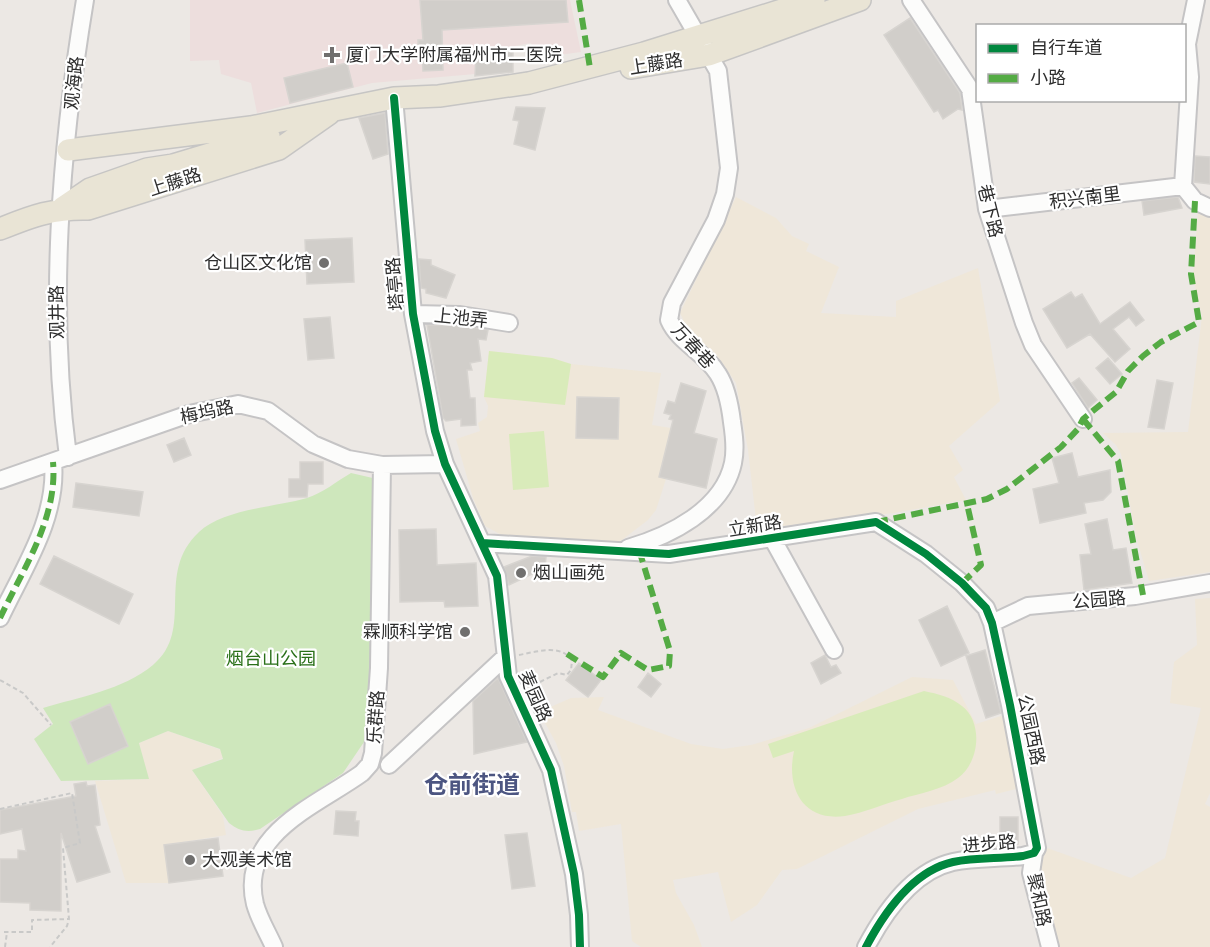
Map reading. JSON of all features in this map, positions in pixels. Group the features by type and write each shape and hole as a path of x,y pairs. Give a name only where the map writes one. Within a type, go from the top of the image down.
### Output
{"main road":[{"path":"703,46 814,0"},
{"path":"67,158 251,127 340,107 394,98 439,96 529,84 703,46 860,0"},
{"path":"62,208 90,189 147,169 172,165 256,141 340,107"},
{"name":"上藤路","path":"0,229 62,208 88,210 279,149 340,107"},
{"path":"147,169 183,137"}],"street":[{"name":"观海路","path":"67,158 75,69 85,0"},
{"path":"677,0 703,46"},
{"name":"巷下路","path":"911,0 970,76 987,209 1030,338 1064,394 1083,419"},
{"path":"1186,96 1187,44 1196,0"},
{"name":"万春巷","path":"618,551 670,531 702,511 721,490 734,462 734,439 729,403 721,379 703,354 679,336 669,320 672,303 716,220 728,180 729,155 720,77 703,46"},
{"name":"塔亭路","path":"394,98 413,314 435,431 445,464"},
{"path":"1186,102 1183,186 1195,201 1210,208"},
{"name":"观井路","path":"0,618 46,520 61,460 57,253 67,158"},
{"name":"积兴南里","path":"987,209 1183,186"},
{"name":"上池弄","path":"413,314 460,315 508,323"},
{"name":"梅坞路","path":"0,480 189,414 238,404 268,411 313,444 339,456 382,465 445,464"},
{"name":"麦园路","path":"445,464 499,584 505,657 511,685 551,770 574,874 580,947"},
{"name":"乐群路","path":"274,947 254,897 256,869 264,848 271,836 284,825 362,773 370,764 374,753 379,668 382,465"},
{"name":"立新路","path":"482,543 682,553 876,522 900,535 962,583 986,608 992,623"},
{"path":"772,538 834,650"},
{"name":"公园路","path":"992,623 1028,606 1135,596 1210,583"},
{"name":"公园西路","path":"992,623 1036,848"},
{"path":"389,765 505,657"},
{"name":"进步路","path":"866,947 892,907 929,872 952,862 1036,848"},
{"name":"聚和路","path":"1036,848 1031,873 1050,947"}],"path":[{"path":"505,657 553,650 570,657 572,665 568,674 558,673 532,686"},
{"path":"0,680 23,693 51,725"},
{"path":"0,808 72,793 81,843 63,848 69,919 67,926 50,947"},
{"path":"5,947 5,932 32,932 32,921 69,919"}],"shaded area":[{"name":"厦门大学附属福州市二医院","path":"190,0 570,0 581,52 536,58 531,43 515,46 514,51 475,52 475,74 372,83 257,113 251,83 221,74 219,60 190,61"},
{"path":"736,197 776,218 792,236 809,244 806,251 839,267 821,313 896,317 896,301 978,268 1000,401 949,446 963,470 954,477 966,500 894,513 757,529 748,450 736,383 718,357 680,327 683,319 680,313"},
{"path":"1198,211 1210,211 1210,572 1149,581 1136,537 1121,454 1116,445 1103,433 1188,432 1202,316 1193,278"},
{"path":"489,351 552,358 571,364 661,373 652,425 671,428 659,477 666,479 656,510 648,520 618,543 505,537 485,526 473,498 456,439 480,431 478,423 487,417 488,406 484,397"},
{"path":"1210,598 1210,793 1205,804 1210,807 1210,947 1056,947 1035,877 1047,848 1131,878 1165,858 1201,708 1170,703 1174,662 1197,645 1195,599"},
{"path":"912,677 953,680 976,724 1004,715 1020,788 996,794 995,790 918,809 797,869 782,870 757,905 731,922 718,872 673,880 676,893 694,925 702,947 641,947 632,941 621,824 579,831 576,812 572,812 564,766 556,743 539,712 571,698 604,697 598,710 691,744 723,749 751,745 809,728"},
{"path":"168,731 221,750 223,758 192,770 223,816 226,835 164,845 169,883 126,883 95,781 148,779 139,743"}],"green space":[{"path":"489,351 552,358 571,364 565,405 484,397"},
{"path":"544,431 549,487 513,490 509,434"},
{"name":"烟台山公园","path":"351,473 377,479 372,670 364,742 343,773 260,829 251,831 236,828 229,823 192,770 223,759 220,749 168,731 139,743 149,779 61,781 34,739 53,724 43,708 115,687 153,665 165,651 172,635 179,565 186,548 199,532 222,518 313,496"},
{"path":"924,691 958,703 969,713 974,722 976,743 971,763 958,778 945,786 859,813 830,816 808,808 800,799 793,777 794,751 773,758 768,744"}],"building":[{"path":"420,0 566,0 568,22 442,30 443,70 423,71 422,51 418,51 418,40 423,40"},
{"path":"910,18 960,93 962,110 958,109 943,119 938,110 934,112 884,35"},
{"path":"498,52 513,52 513,72 475,76 476,55 498,55"},
{"path":"347,63 353,87 290,103 284,78"},
{"path":"516,107 545,108 535,150 514,144 519,121 513,120"},
{"path":"385,113 388,154 373,159 359,118"},
{"path":"1195,156 1210,157 1210,184 1194,182"},
{"path":"1178,197 1182,208 1144,215 1142,201"},
{"path":"352,238 354,282 307,284 305,240"},
{"path":"419,259 431,260 431,265 455,275 446,298 426,293 426,289 421,288"},
{"path":"1071,292 1075,298 1082,294 1100,324 1130,302 1144,320 1136,326 1129,317 1113,329 1130,349 1115,362 1090,334 1067,348 1043,309"},
{"path":"330,317 334,358 308,360 304,319"},
{"path":"427,325 459,325 488,330 486,340 478,339 481,361 470,363 472,370 467,370 470,398 475,398 476,425 461,426 461,419 446,421 443,418"},
{"path":"1108,358 1122,374 1110,384 1096,368"},
{"path":"1079,378 1097,400 1088,408 1072,383"},
{"path":"1157,380 1173,383 1164,429 1148,427"},
{"path":"681,383 706,391 694,433 717,439 706,488 659,477 673,420 669,419 671,415 664,413 668,401 675,403"},
{"path":"577,397 619,398 618,439 576,438"},
{"path":"184,438 191,455 174,462 167,445"},
{"path":"1072,453 1078,477 1110,470 1111,492 1103,500 1084,503 1086,513 1040,523 1033,489 1059,483 1052,458"},
{"path":"300,462 323,462 323,484 308,484 307,497 289,497 289,479 300,479"},
{"path":"76,483 143,492 139,516 73,507"},
{"path":"1107,519 1113,550 1126,548 1132,583 1084,590 1080,555 1091,554 1085,524"},
{"path":"436,529 437,565 476,563 478,606 445,607 444,601 400,602 399,530"},
{"path":"54,556 133,594 119,624 40,584"},
{"path":"532,556 546,557 545,568 509,585 504,567"},
{"path":"947,606 969,653 941,666 919,620"},
{"path":"985,650 1001,713 986,718 966,656"},
{"path":"825,655 831,667 836,665 841,673 821,684 811,663"},
{"path":"579,663 601,680 588,697 566,680"},
{"path":"648,673 661,684 651,697 638,687"},
{"path":"498,678 527,742 474,754 473,701"},
{"path":"110,704 128,746 88,764 70,722"},
{"path":"86,782 87,786 95,785 100,825 95,826 110,872 77,882 61,833 61,911 30,910 30,903 0,902 0,859 18,859 18,850 26,851 22,829 0,834 0,810 76,796 74,784"},
{"path":"336,811 356,812 355,821 359,821 358,836 334,834"},
{"path":"1000,817 1018,817 1018,844 1000,844"},
{"path":"527,833 535,886 512,889 505,835"},
{"path":"218,838 223,876 169,883 164,845"}],"marked path":[{"path":"579,0 590,68"},
{"path":"876,522 987,499 1007,489 1061,447 1078,429 1083,419 1116,392 1128,371 1143,356 1161,342 1199,322 1191,274 1195,201"},
{"path":"1083,419 1118,461 1143,595"},
{"path":"0,618 37,543 44,523 53,483 53,462"},
{"path":"962,583 981,565 967,504"},
{"path":"567,654 603,677 621,653 648,670 669,666 670,651 640,553"}],"cycle path":[{"path":"394,98 413,314 435,431 445,464 497,576 508,676 551,770 574,874 580,947"},
{"path":"482,543 669,554 876,522 926,554 962,583 986,608 992,623 1010,705 1037,848 1034,853 1023,856 953,862 925,874 901,895 866,947"}],"place":[{"name":"厦门大学附属福州市二医院","path":"332,55"},
{"name":"仓山区文化馆","path":"324,263"},
{"name":"烟山画苑","path":"521,573"},
{"name":"霖顺科学馆","path":"465,632"},
{"name":"大观美术馆","path":"190,860"}],"district":[{"name":"仓前街道","path":"472,785"}]}
